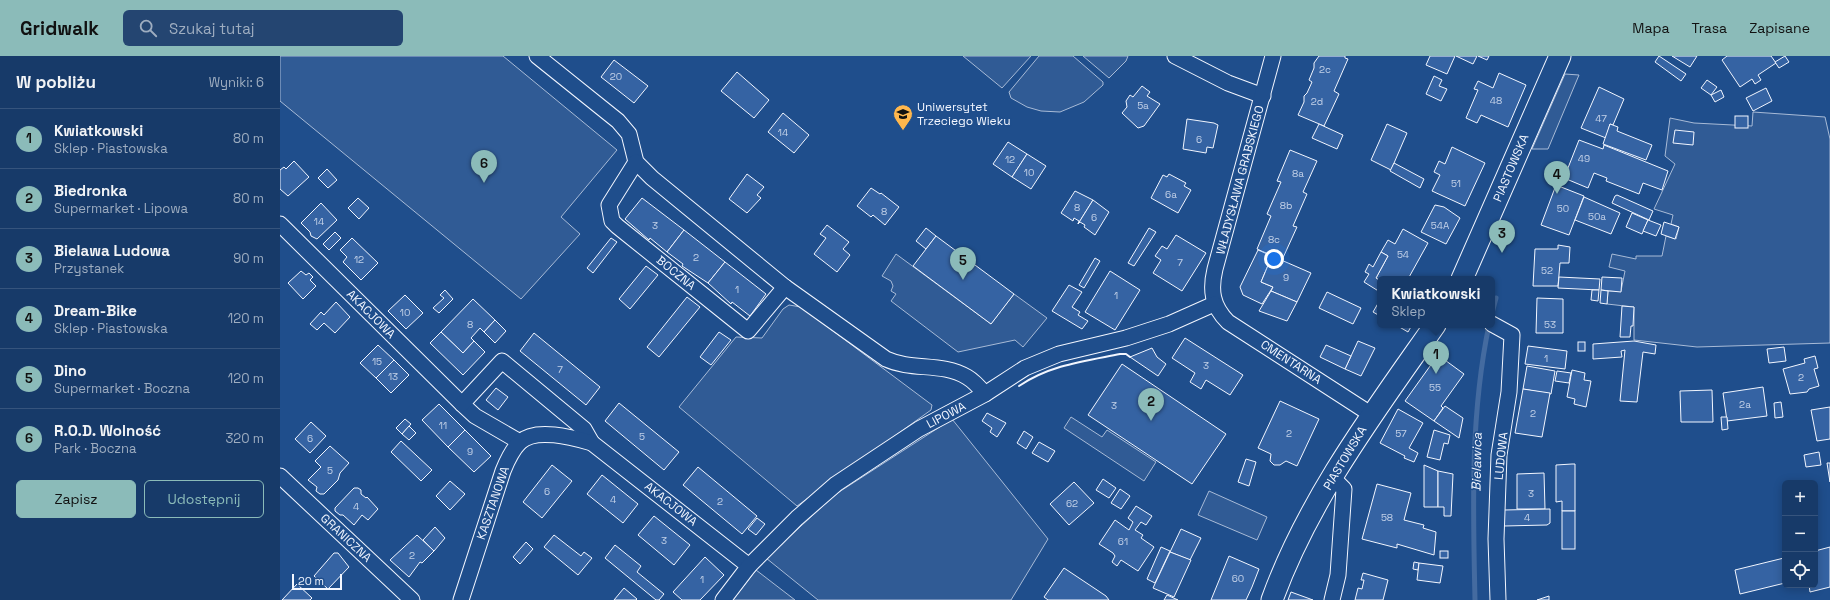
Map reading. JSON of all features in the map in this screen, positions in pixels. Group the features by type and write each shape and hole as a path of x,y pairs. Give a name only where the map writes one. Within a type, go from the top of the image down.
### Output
{"main road":[{"name":"PIASTOWSKA","path":"1463,276 1560,56"},
{"name":"PIASTOWSKA","path":"1272,600 1294,547 1332,478 1372,415 1433,328"}],"street":[{"path":"537,56 618,121 629,134 636,162 652,178 785,287 886,360 904,366 950,370 968,377 986,394"},
{"path":"1175,56 1228,84 1263,96"},
{"name":"WŁADYSŁAWA GRABSKIEGO","path":"1214,304 1212,281 1273,56"},
{"name":"BOCZNA","path":"636,162 609,205 612,221 617,226 748,331 785,287"},
{"name":"AKACJOWA","path":"280,224 475,416 520,442 538,436 554,435 574,437 592,443 749,566"},
{"name":"LIPOWA","path":"724,600 749,566 797,518 836,484 919,429 986,394 1025,368 1059,354 1126,338 1169,324 1214,304"},
{"name":"CMENTARNA","path":"1214,304 1228,322 1372,415"},
{"name":"LUDOWA","path":"1495,326 1512,335 1509,392 1499,455 1496,539 1498,600"},
{"name":"AKACJOWA","path":"462,404 502,361 584,429 592,443"},
{"name":"KASZTANOWA","path":"461,600 503,472 510,456 520,442"},
{"name":"GRANICZNA","path":"280,476 412,600"},
{"path":"1332,478 1344,488 1338,575 1332,600"}],"shaded area":[{"path":"280,56 503,56 617,150 561,217 580,234 521,299 280,101"},
{"path":"963,56 1031,56 1002,88"},
{"path":"1039,56 1073,56 1103,82 1103,85 1084,102 1060,112 1041,111 1027,107 1011,98 1009,92"},
{"path":"1083,56 1128,56 1126,61 1109,78"},
{"path":"1565,74 1579,75 1548,149 1532,149"},
{"path":"1753,112 1825,117 1830,139 1830,343 1697,347 1634,340 1634,307 1607,304 1608,291 1621,291 1625,271 1609,267 1612,254 1636,259 1636,256 1662,256 1666,236 1676,239 1679,227 1671,224 1673,215 1654,209 1675,164 1665,156 1670,118 1694,123 1752,126"},
{"path":"896,254 991,324 1014,294 1047,318 1023,347 1015,340 958,352 891,301 896,294 891,291 893,286 891,281 882,276"},
{"path":"789,305 801,307 932,405 931,410 797,506 679,407 736,337 762,338 783,309"},
{"path":"1071,417 1102,437 1107,430 1156,462 1144,481 1064,428"},
{"path":"952,419 1048,539 1011,600 818,600 766,558 836,494"},
{"path":"1209,491 1267,517 1257,540 1198,515"},
{"path":"756,570 795,600 733,600"}],"building":[{"path":"1319,56 1345,56 1345,58 1348,59 1334,91 1339,94 1324,126 1298,115 1304,102 1304,96 1312,82 1309,80 1314,68 1314,63"},
{"path":"1430,56 1455,56 1447,74 1426,65"},
{"path":"1456,56 1477,56 1473,64"},
{"path":"1478,56 1489,56 1487,60"},
{"path":"1659,56 1686,74 1681,81 1655,62"},
{"path":"1672,56 1697,56 1690,67"},
{"path":"1727,56 1771,56 1776,63 1758,75 1761,80 1755,84 1752,79 1740,87 1722,60"},
{"path":"1785,56 1789,62 1779,68 1775,62"},
{"path":"614,60 648,86 634,103 601,77"},
{"path":"737,72 769,100 754,118 721,91"},
{"path":"1499,73 1526,85 1508,127 1481,115 1477,123 1466,118 1478,90 1474,89 1478,81 1493,88"},
{"path":"1434,76 1442,80 1439,86 1447,89 1441,101 1426,94"},
{"path":"1707,80 1717,87 1711,95 1701,88"},
{"path":"1142,86 1150,92 1147,96 1160,104 1144,126 1138,128 1122,113 1127,107 1126,101 1130,95 1133,97"},
{"path":"1599,87 1624,99 1613,125 1610,124 1606,138 1581,128"},
{"path":"1766,88 1772,101 1753,111 1746,98"},
{"path":"1721,90 1724,97 1715,102 1711,95"},
{"path":"783,113 809,135 794,153 768,132"},
{"path":"1735,116 1748,116 1748,128 1735,128"},
{"path":"1187,119 1214,123 1218,125 1213,148 1207,147 1206,153 1183,149"},
{"path":"1319,124 1343,135 1337,149 1312,138"},
{"path":"1387,124 1407,133 1391,170 1371,160"},
{"path":"1610,124 1618,127 1617,131 1652,145 1646,160 1603,144"},
{"path":"1675,130 1694,132 1693,145 1673,143"},
{"path":"1579,140 1603,149 1604,145 1668,171 1662,190 1643,183 1639,194 1606,181 1607,178 1594,173 1588,188 1564,178"},
{"path":"1008,142 1027,154 1012,177 993,164"},
{"path":"1452,147 1485,163 1465,206 1432,191 1440,175 1434,172 1439,161 1445,164"},
{"path":"1290,150 1317,161 1303,192 1307,194 1293,226 1297,227 1282,260 1257,249 1271,216 1267,214 1281,182 1277,181"},
{"path":"1027,154 1046,166 1031,189 1012,177"},
{"path":"294,161 309,177 288,196 280,189 280,170 284,167 286,169"},
{"path":"1394,163 1424,179 1420,188 1390,171"},
{"path":"327,169 337,180 328,188 318,178"},
{"path":"747,174 764,187 757,195 761,198 747,213 729,199"},
{"path":"1169,174 1186,183 1184,186 1191,190 1178,213 1151,198 1163,175 1167,177"},
{"path":"1556,185 1584,196 1569,235 1541,225"},
{"path":"871,188 880,194 881,193 899,207 885,225 873,215 871,217 857,206"},
{"path":"1075,191 1093,200 1078,224 1079,221 1074,218 1073,221 1061,213"},
{"path":"1617,195 1653,211 1649,220 1612,203"},
{"path":"1584,197 1620,213 1611,234 1575,220"},
{"path":"358,198 369,208 359,219 348,208"},
{"path":"642,198 684,230 667,252 650,238 649,240 625,219"},
{"path":"1093,200 1109,212 1095,235 1084,227 1085,225 1080,222 1078,224"},
{"path":"321,203 337,220 317,239 311,236 310,232 301,223"},
{"path":"1435,205 1444,207 1460,218 1446,244 1421,232"},
{"path":"1632,213 1648,220 1642,234 1626,227"},
{"path":"1648,220 1661,225 1656,236 1643,231"},
{"path":"1664,222 1679,227 1675,239 1661,234"},
{"path":"827,225 849,242 843,249 850,255 837,272 814,254 826,238 820,234"},
{"path":"926,228 936,236 926,249 916,241"},
{"path":"1149,228 1156,232 1134,266 1128,263"},
{"path":"1403,229 1428,243 1410,276 1377,276 1388,256 1381,252 1388,240 1395,244"},
{"path":"684,230 725,262 708,283 682,266 683,264 667,252"},
{"path":"335,232 341,238 329,250 323,244"},
{"path":"1176,235 1206,253 1182,291 1153,273 1161,260 1155,256 1162,246 1167,249"},
{"path":"936,236 1014,294 991,324 913,266"},
{"path":"352,238 378,263 361,280 343,262 347,257 340,250"},
{"path":"611,238 617,242 593,273 587,268"},
{"path":"1558,245 1570,247 1569,263 1560,263 1558,286 1533,286 1535,249 1558,249"},
{"path":"1258,250 1272,256 1261,282 1273,287 1262,304 1243,295 1240,287"},
{"path":"1381,252 1388,256 1376,278 1377,290 1364,282 1369,274 1365,272 1369,264 1373,267"},
{"path":"1272,256 1311,273 1297,302 1271,291 1273,287 1261,282"},
{"path":"1095,258 1100,261 1084,288 1079,285"},
{"path":"725,262 766,294 750,316 732,302 731,304 708,283"},
{"path":"646,266 658,275 630,309 619,299"},
{"path":"301,271 306,275 309,273 313,277 310,280 316,286 303,299 288,283"},
{"path":"1110,271 1140,290 1115,330 1085,312"},
{"path":"1559,277 1600,279 1599,290 1558,288"},
{"path":"1602,277 1622,278 1621,292 1601,290"},
{"path":"1069,285 1082,292 1072,307 1080,312 1078,315 1088,321 1082,329 1052,311"},
{"path":"445,290 453,299 439,313 433,308 444,298 440,295"},
{"path":"1592,290 1599,290 1598,301 1591,300"},
{"path":"1601,290 1608,291 1607,304 1600,303"},
{"path":"1271,291 1297,302 1287,321 1259,311"},
{"path":"1327,292 1361,308 1353,324 1319,308"},
{"path":"405,295 423,313 406,329 388,311"},
{"path":"687,297 700,307 659,357 647,347"},
{"path":"1537,298 1563,299 1563,333 1536,333"},
{"path":"473,299 495,320 484,332 480,328 471,338 474,341 463,353 441,332"},
{"path":"336,302 350,317 335,333 324,323 317,330 310,324 321,312 324,315"},
{"path":"1377,305 1377,314 1373,312"},
{"path":"1622,306 1634,307 1633,326 1631,326 1630,337 1620,337"},
{"path":"495,320 506,331 495,343 484,332"},
{"path":"1401,328 1410,328 1408,332"},
{"path":"441,332 463,353 474,341 485,352 463,375 430,343"},
{"path":"719,332 731,340 711,365 700,357"},
{"path":"534,333 600,387 586,405 520,351"},
{"path":"1185,338 1243,375 1230,395 1206,380 1201,389 1190,382 1195,373 1172,358"},
{"path":"1358,341 1375,348 1361,376 1345,369"},
{"path":"1634,341 1656,345 1655,354 1643,352 1637,402 1620,401 1625,350 1621,351 1622,357 1593,359 1593,344"},
{"path":"1578,342 1585,342 1585,351 1578,351"},
{"path":"378,345 394,360 376,378 360,363"},
{"path":"1326,345 1351,356 1345,369 1320,357"},
{"path":"1528,346 1567,351 1565,369 1525,364"},
{"path":"1784,347 1786,361 1769,363 1767,349"},
{"path":"1152,348 1157,357 1166,364 1158,376 1130,357"},
{"path":"1438,355 1464,374 1441,406 1443,408 1434,421 1405,401"},
{"path":"1815,356 1818,368 1814,369 1819,386 1809,389 1807,392 1790,394 1783,369 1805,363 1804,359"},
{"path":"394,360 409,375 391,393 376,378"},
{"path":"1122,364 1226,434 1192,484 1088,415"},
{"path":"1527,366 1555,371 1551,394 1523,389"},
{"path":"1572,370 1585,373 1584,380 1591,381 1586,407 1574,404 1575,399 1567,397"},
{"path":"1557,371 1571,373 1569,383 1555,381"},
{"path":"1763,387 1767,416 1727,421 1723,393"},
{"path":"496,388 508,397 498,410 486,400"},
{"path":"1523,389 1550,393 1542,437 1515,433"},
{"path":"1712,390 1713,422 1681,422 1680,391"},
{"path":"1280,401 1319,419 1297,466 1286,461 1280,465 1274,465 1270,461 1271,454 1258,448"},
{"path":"1781,402 1783,417 1775,418 1774,403"},
{"path":"619,403 679,452 664,470 605,421"},
{"path":"439,404 465,430 448,447 422,420"},
{"path":"1445,406 1463,418 1459,438 1434,421"},
{"path":"1830,407 1830,439 1817,441 1811,410"},
{"path":"1398,409 1423,423 1409,448 1418,453 1414,462 1404,458 1405,456 1380,443"},
{"path":"987,413 1006,423 997,437 990,432 992,428 982,421"},
{"path":"1721,417 1727,417 1728,429 1722,430"},
{"path":"405,419 411,424 402,434 396,428"},
{"path":"311,422 326,436 310,453 295,439"},
{"path":"409,426 416,433 409,440 402,434"},
{"path":"465,430 491,456 474,472 448,447"},
{"path":"1434,430 1450,435 1448,444 1444,443 1440,460 1427,457"},
{"path":"1024,431 1033,437 1026,449 1017,443"},
{"path":"401,441 432,470 421,481 391,452"},
{"path":"1039,442 1055,451 1048,462 1032,453"},
{"path":"330,446 349,463 340,473 338,480 324,494 320,494 316,491 317,487 308,480 321,467 315,461"},
{"path":"1819,452 1821,465 1806,467 1804,455"},
{"path":"1246,459 1256,462 1249,486 1238,482"},
{"path":"1827,463 1830,463 1830,482"},
{"path":"1575,464 1575,511 1562,511 1562,501 1556,502 1556,465"},
{"path":"552,465 572,481 542,518 523,502"},
{"path":"1424,465 1438,471 1438,507 1424,507"},
{"path":"698,467 757,516 742,534 683,485"},
{"path":"1438,471 1453,474 1451,516 1444,516 1444,507 1438,507"},
{"path":"1544,473 1545,509 1517,509 1517,474"},
{"path":"602,475 638,504 623,523 587,494"},
{"path":"1103,479 1116,488 1109,498 1096,490"},
{"path":"450,481 465,494 450,510 436,496"},
{"path":"1074,482 1094,503 1069,525 1050,504"},
{"path":"1377,484 1411,493 1404,520 1424,525 1423,528 1436,532 1434,555 1397,544 1397,548 1362,539"},
{"path":"354,488 361,490 361,494 366,498 367,497 378,509 368,520 362,515 354,525 343,515 340,515 335,511 335,508"},
{"path":"1120,489 1130,496 1121,509 1111,503"},
{"path":"1136,506 1152,516 1146,525 1141,522 1135,530 1143,535 1141,538 1154,547 1138,571 1121,560 1117,566 1112,562 1115,556 1113,553 1099,544 1115,520 1129,530 1133,522 1128,518"},
{"path":"1550,509 1550,523 1547,525 1504,526 1504,510"},
{"path":"1562,511 1575,511 1575,549 1562,549"},
{"path":"654,516 690,545 674,565 638,535"},
{"path":"757,518 765,524 756,535 748,529"},
{"path":"435,527 445,538 434,551 423,540"},
{"path":"1181,529 1201,538 1190,560 1170,552"},
{"path":"417,535 434,551 422,563 420,562 409,577 390,560"},
{"path":"554,535 581,556 584,552 592,558 578,575 544,547"},
{"path":"526,542 533,549 520,564 513,557"},
{"path":"615,545 641,566 637,572 664,594 659,600 656,600 605,558"},
{"path":"1161,547 1170,551 1155,583 1147,579"},
{"path":"1830,547 1830,587 1810,592 1809,588 1818,588 1818,550"},
{"path":"1440,551 1448,551 1448,558 1440,558"},
{"path":"1170,552 1191,560 1174,597 1153,588"},
{"path":"334,553 338,553 349,567 328,589 314,576"},
{"path":"1229,556 1259,569 1252,587 1246,600 1211,600"},
{"path":"705,557 724,575 700,600 682,600 673,592"},
{"path":"1782,558 1782,584 1740,594 1735,570"},
{"path":"1414,562 1419,563 1418,570 1413,569"},
{"path":"1419,563 1443,566 1440,583 1417,580"},
{"path":"1064,568 1106,596 1109,600 1048,600 1044,597"},
{"path":"1363,573 1388,580 1383,600 1355,600 1358,588 1362,589 1364,580 1361,580"},
{"path":"297,584 312,598 310,600 282,600"},
{"path":"624,588 637,599 614,600"},
{"path":"1291,592 1313,600 1288,600"},
{"path":"1167,595 1178,600 1164,600"},
{"path":"1549,596 1549,600 1537,600"}],"waterway":[{"name":"Bielawica","path":"1475,600 1474,462 1479,393 1488,328"}],"wall":[{"path":"1019,386 1055,368 1120,354 1126,354 1130,357"}],"place":[{"name":"Uniwersytet Trzeciego Wieku","path":"903,131"},
{"name":"R.O.D. Wolność","path":"484,183"},
{"name":"Dream-Bike","path":"1557,194"},
{"name":"Bielawa Ludowa","path":"1502,253"},
{"name":"Dino","path":"963,280"},
{"name":"Kwiatkowski","path":"1436,374"},
{"name":"Biedronka","path":"1151,421"}]}
